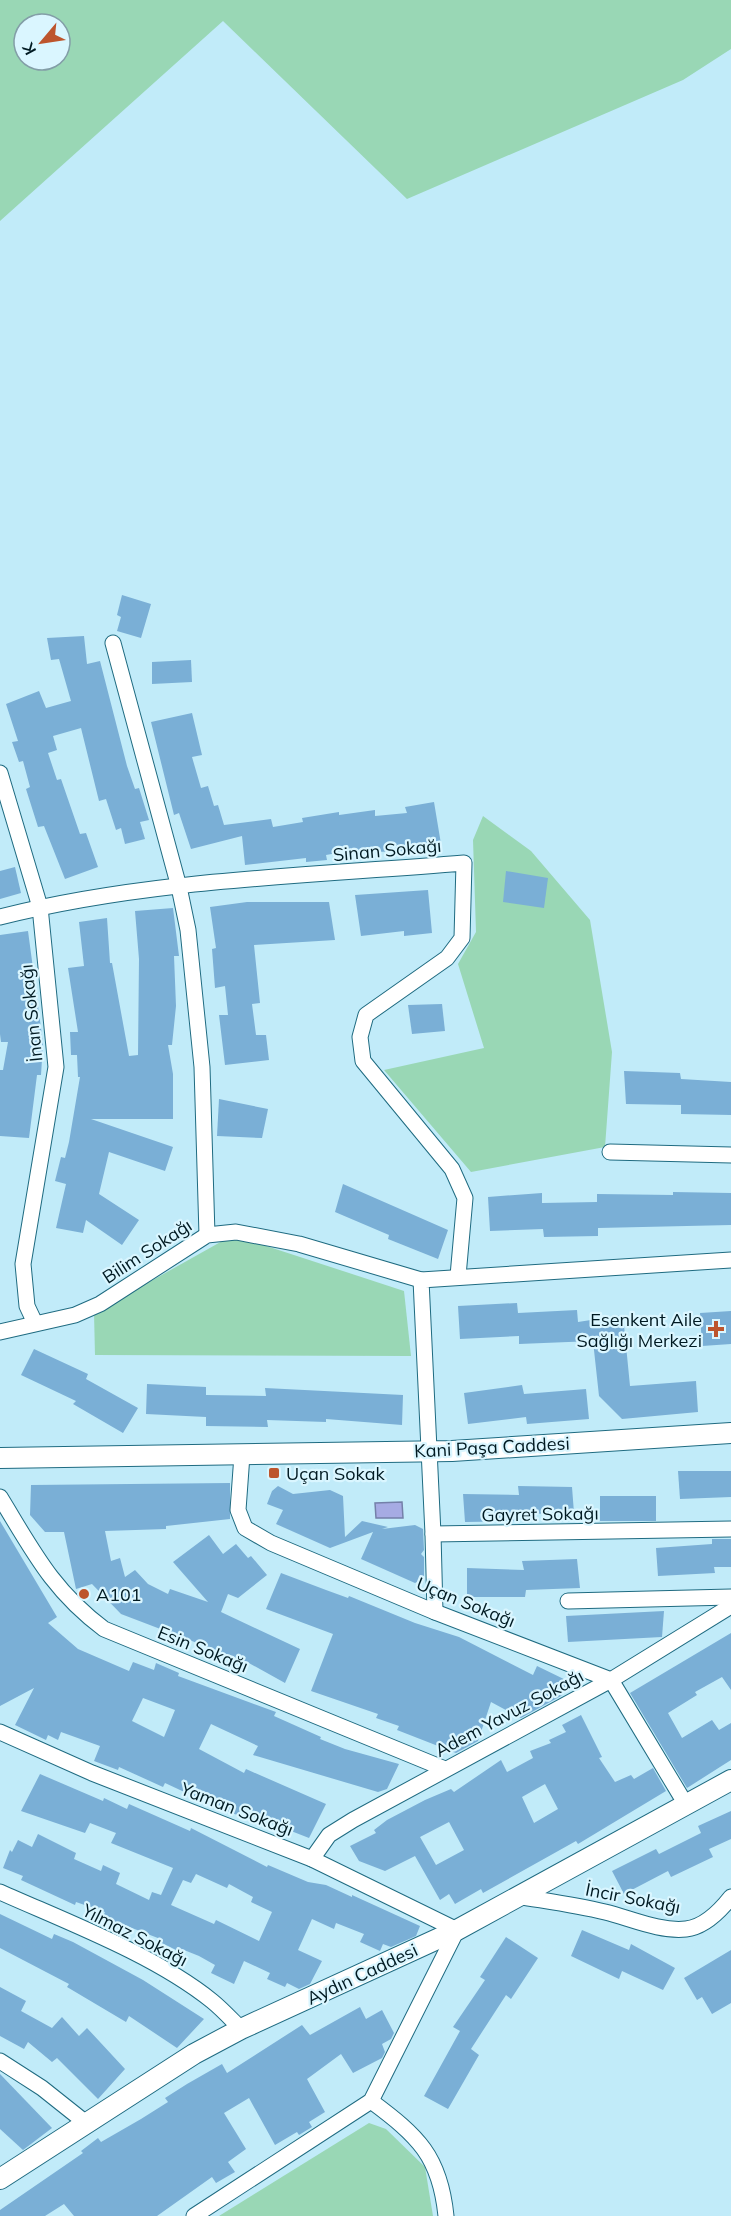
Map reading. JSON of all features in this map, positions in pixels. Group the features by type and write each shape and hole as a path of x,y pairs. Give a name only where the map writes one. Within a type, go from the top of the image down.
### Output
{"street":[{"path":"113,643 179,886 188,930 202,1067 207,1235"},
{"name":"İnan Sokağı","path":"0,773 40,907 57,1067 44,1154 23,1264 27,1306 34,1323"},
{"name":"Sinan Sokağı","path":"0,917 40,907 179,886 464,863 462,938 447,958 366,1015 360,1037 363,1061 452,1168 465,1198 458,1276"},
{"path":"609,1152 731,1155"},
{"name":"Bilim Sokağı","path":"0,1332 75,1316 100,1304 207,1235 236,1232 299,1244 421,1280"},
{"path":"435,1612 434,1534 421,1280 731,1260"},
{"name":"Kani Paşa Caddesi","path":"0,1458 428,1451 731,1433"},
{"name":"Uçan Sokağı","path":"242,1455 238,1510 244,1528 271,1543 435,1612 611,1680"},
{"name":"Esin Sokağı","path":"0,1497 42,1567 64,1595 104,1629 445,1769"},
{"name":"Gayret Sokağı","path":"434,1534 731,1529"},
{"path":"568,1601 731,1597"},
{"name":"Adem Yavuz Sokağı","path":"312,1859 329,1835 445,1769 611,1680 731,1606"},
{"path":"611,1680 685,1803"},
{"name":"Yaman Sokağı","path":"0,1732 92,1773 312,1859 457,1930"},
{"name":"Aydın Caddesi","path":"0,2179 194,2054 242,2029 457,1930 685,1803 731,1780"},
{"name":"Yılmaz Sokağı","path":"0,1892 111,1942 188,1984 212,2001 242,2029"},
{"name":"İncir Sokağı","path":"518,1896 602,1911 665,1928 688,1929 713,1916 731,1898"},
{"path":"194,2216 371,2101 457,1930"},
{"path":"0,2061 42,2088 86,2123"},
{"path":"371,2101 415,2137 433,2161 443,2190 446,2216"}],"green space":[{"path":"0,0 731,0 731,49 683,80 407,199 223,21 0,221"},
{"path":"483,816 531,851 590,920 612,1052 605,1147 471,1172 384,1070 484,1048 458,964 476,932 473,840"},
{"path":"233,1235 404,1291 411,1356 95,1355 94,1313"},
{"path":"369,2123 386,2129 425,2167 433,2216 219,2216"}],"water":[{"path":"402,1502 403,1518 376,1518 375,1503"}],"building":[{"path":"122,595 151,604 141,638 117,631 121,617 117,615"},
{"path":"84,636 87,664 100,661 127,766 135,789 139,788 149,820 140,822 145,839 125,844 121,828 116,830 106,799 99,801 81,728 53,736 57,750 48,753 57,780 61,779 80,834 86,833 98,867 65,879 44,826 38,827 26,789 30,787 23,761 19,762 12,742 18,741 6,704 39,691 46,708 71,701 59,659 51,660 47,638"},
{"path":"191,660 192,682 152,684 152,662"},
{"path":"192,713 202,755 192,757 201,788 208,786 214,806 218,805 224,825 271,819 273,827 303,822 302,818 339,812 339,815 375,810 375,816 407,813 405,807 434,802 441,844 415,850 354,854 354,850 326,855 327,860 306,862 306,858 245,865 242,836 191,849 179,813 174,815 151,722"},
{"path":"15,867 21,893 0,899 0,871"},
{"path":"506,871 548,878 544,908 503,902"},
{"path":"428,890 432,933 404,936 404,931 361,936 355,895"},
{"path":"247,902 329,902 335,940 254,945 260,1003 252,1004 256,1035 266,1035 269,1060 225,1065 219,1015 228,1015 225,986 215,988 212,949 216,948 210,907"},
{"path":"173,908 179,956 174,956 176,1006 172,1045 168,1045 173,1074 173,1119 91,1119 173,1147 165,1171 109,1152 99,1194 139,1220 122,1245 86,1220 83,1233 56,1228 66,1184 55,1181 61,1157 65,1158 69,1142 80,1077 78,1077 77,1055 71,1055 70,1032 78,1032 68,968 84,966 79,922 107,918 110,963 112,963 129,1056 138,1055 139,959 135,911"},
{"path":"28,931 43,1043 41,1075 37,1075 29,1138 0,1136 0,1070 3,1070 8,1042 1,1042 0,1034 0,935"},
{"path":"442,1004 445,1031 412,1034 408,1005"},
{"path":"624,1071 680,1073 681,1079 731,1082 731,1115 681,1114 681,1105 626,1104"},
{"path":"219,1099 268,1109 262,1138 217,1136"},
{"path":"343,1184 448,1230 438,1259 388,1239 389,1235 335,1212"},
{"path":"673,1192 731,1193 731,1225 598,1228 598,1236 544,1237 543,1229 490,1231 488,1197 542,1193 542,1203 597,1202 597,1194 673,1195"},
{"path":"517,1303 518,1313 577,1310 578,1322 623,1315 630,1386 696,1381 698,1412 622,1419 599,1396 593,1341 519,1344 519,1336 460,1339 458,1306"},
{"name":"Esenkent Aile Sağlığı Merkezi","path":"731,1311 731,1344 702,1346 700,1313"},
{"path":"34,1349 88,1374 86,1379 138,1408 123,1433 73,1404 76,1401 21,1375"},
{"path":"147,1384 206,1387 206,1395 266,1396 265,1388 403,1395 402,1425 326,1419 326,1422 267,1420 268,1427 206,1426 206,1417 146,1414"},
{"path":"522,1385 524,1394 586,1389 589,1419 527,1424 526,1417 468,1424 464,1393"},
{"path":"678,1471 731,1471 731,1497 680,1499"},
{"path":"230,1483 230,1519 166,1526 166,1529 105,1531 111,1561 120,1558 125,1577 135,1570 148,1584 168,1594 170,1589 208,1602 173,1562 209,1535 223,1554 236,1544 248,1558 251,1556 267,1575 238,1598 228,1594 221,1612 300,1649 285,1683 247,1662 121,1614 92,1584 76,1589 64,1532 45,1532 30,1515 31,1485"},
{"path":"278,1486 293,1494 330,1490 343,1496 345,1537 362,1521 388,1527 382,1529 415,1525 423,1529 424,1550 421,1554 424,1557 424,1579 415,1583 361,1559 373,1532 330,1548 276,1524 283,1510 267,1504 272,1491"},
{"path":"518,1486 572,1487 574,1513 520,1514 520,1521 465,1522 463,1494 519,1495"},
{"path":"600,1496 656,1496 656,1521 600,1521"},
{"path":"0,1521 57,1617 48,1623 78,1649 129,1671 133,1662 154,1670 156,1663 179,1673 178,1676 276,1712 274,1716 321,1737 320,1739 345,1749 399,1764 387,1789 378,1792 253,1755 258,1746 211,1724 199,1749 244,1773 246,1769 326,1804 309,1838 253,1816 252,1820 223,1810 165,1783 163,1787 119,1767 118,1770 94,1761 100,1746 61,1732 58,1740 48,1735 46,1740 15,1725 34,1688 0,1706","holes":["143,1698 175,1710 164,1737 132,1721"]},
{"path":"712,1539 731,1539 731,1567 714,1567 715,1573 658,1576 656,1548 712,1544"},
{"path":"577,1559 580,1588 526,1590 525,1597 467,1597 467,1568 524,1570 522,1561"},
{"path":"281,1573 459,1637 533,1675 537,1666 572,1683 561,1696 521,1718 491,1702 478,1741 456,1753 397,1730 399,1726 376,1718 378,1714 311,1691 333,1634 266,1609"},
{"path":"664,1611 662,1637 568,1642 566,1616"},
{"path":"731,1633 731,1690 722,1677 695,1692 697,1695 668,1713 682,1738 712,1720 719,1730 731,1723 731,1760 687,1788 630,1693"},
{"path":"581,1715 602,1757 599,1758 615,1782 631,1775 634,1779 653,1768 666,1791 578,1844 576,1841 483,1893 481,1889 455,1904 449,1894 440,1900 415,1856 385,1871 359,1861 350,1846 376,1833 374,1830 387,1820 451,1789 454,1792 501,1760 507,1772 533,1758 530,1751 551,1743 549,1740 566,1732 562,1725","holes":["545,1784 558,1809 534,1823 522,1797","449,1822 464,1850 436,1865 420,1837"]},
{"path":"40,1774 103,1801 104,1798 127,1809 129,1804 190,1831 191,1828 267,1867 268,1865 308,1882 326,1885 352,1897 352,1895 420,1926 416,1936 391,1947 383,1944 380,1951 360,1942 364,1934 336,1923 334,1929 312,1919 298,1950 322,1961 310,1984 299,1989 287,1983 285,1987 267,1979 270,1973 244,1961 234,1984 211,1973 215,1965 199,1956 184,1950 182,1953 162,1943 163,1940 102,1919 105,1912 76,1902 75,1905 21,1880 23,1876 3,1868 10,1850 12,1852 18,1840 32,1847 38,1834 76,1853 74,1859 101,1871 103,1865 120,1873 116,1884 149,1900 152,1892 161,1895 173,1868 111,1843 116,1833 90,1823 85,1833 21,1811","holes":["196,1874 227,1888 229,1884 253,1897 251,1902 272,1912 259,1941 216,1920 214,1924 171,1905 183,1880 191,1883"]},
{"path":"731,1811 731,1839 709,1849 713,1857 671,1877 668,1871 624,1894 612,1871 656,1849 659,1854 701,1833 698,1826"},
{"path":"0,1914 52,1939 54,1934 73,1942 143,1980 204,2019 177,2048 129,2016 126,2022 67,1987 69,1984 0,1948"},
{"path":"582,1930 629,1950 631,1944 675,1968 663,1990 622,1971 619,1979 571,1956"},
{"path":"506,1937 538,1958 511,1999 506,1995 471,2049 479,2055 448,2109 424,2096 460,2031 453,2027 485,1980 480,1977"},
{"path":"731,1950 731,2003 712,2014 702,1997 697,2000 684,1978"},
{"path":"0,1987 26,2001 21,2011 52,2028 62,2017 79,2036 87,2028 125,2069 98,2099 57,2058 52,2062 28,2042 24,2049 0,2036"},
{"path":"360,2007 366,2019 382,2010 394,2033 391,2039 382,2044 385,2052 382,2058 353,2073 341,2054 307,2079 325,2112 309,2122 312,2127 299,2135 297,2132 275,2145 249,2098 224,2113 246,2149 228,2162 235,2172 216,2183 212,2177 157,2216 74,2216 64,2204 45,2216 0,2216 0,2210 83,2153 81,2151 98,2138 101,2142 141,2119 168,2102 165,2098 187,2084 222,2064 227,2073 302,2025 310,2035"},
{"path":"0,2074 52,2128 23,2150 0,2129"}],"place":[{"name":"Esenkent Aile Sağlığı Merkezi","path":"716,1329"},
{"name":"Uçan Sokak","path":"274,1473"},
{"name":"A101","path":"84,1594"}]}
